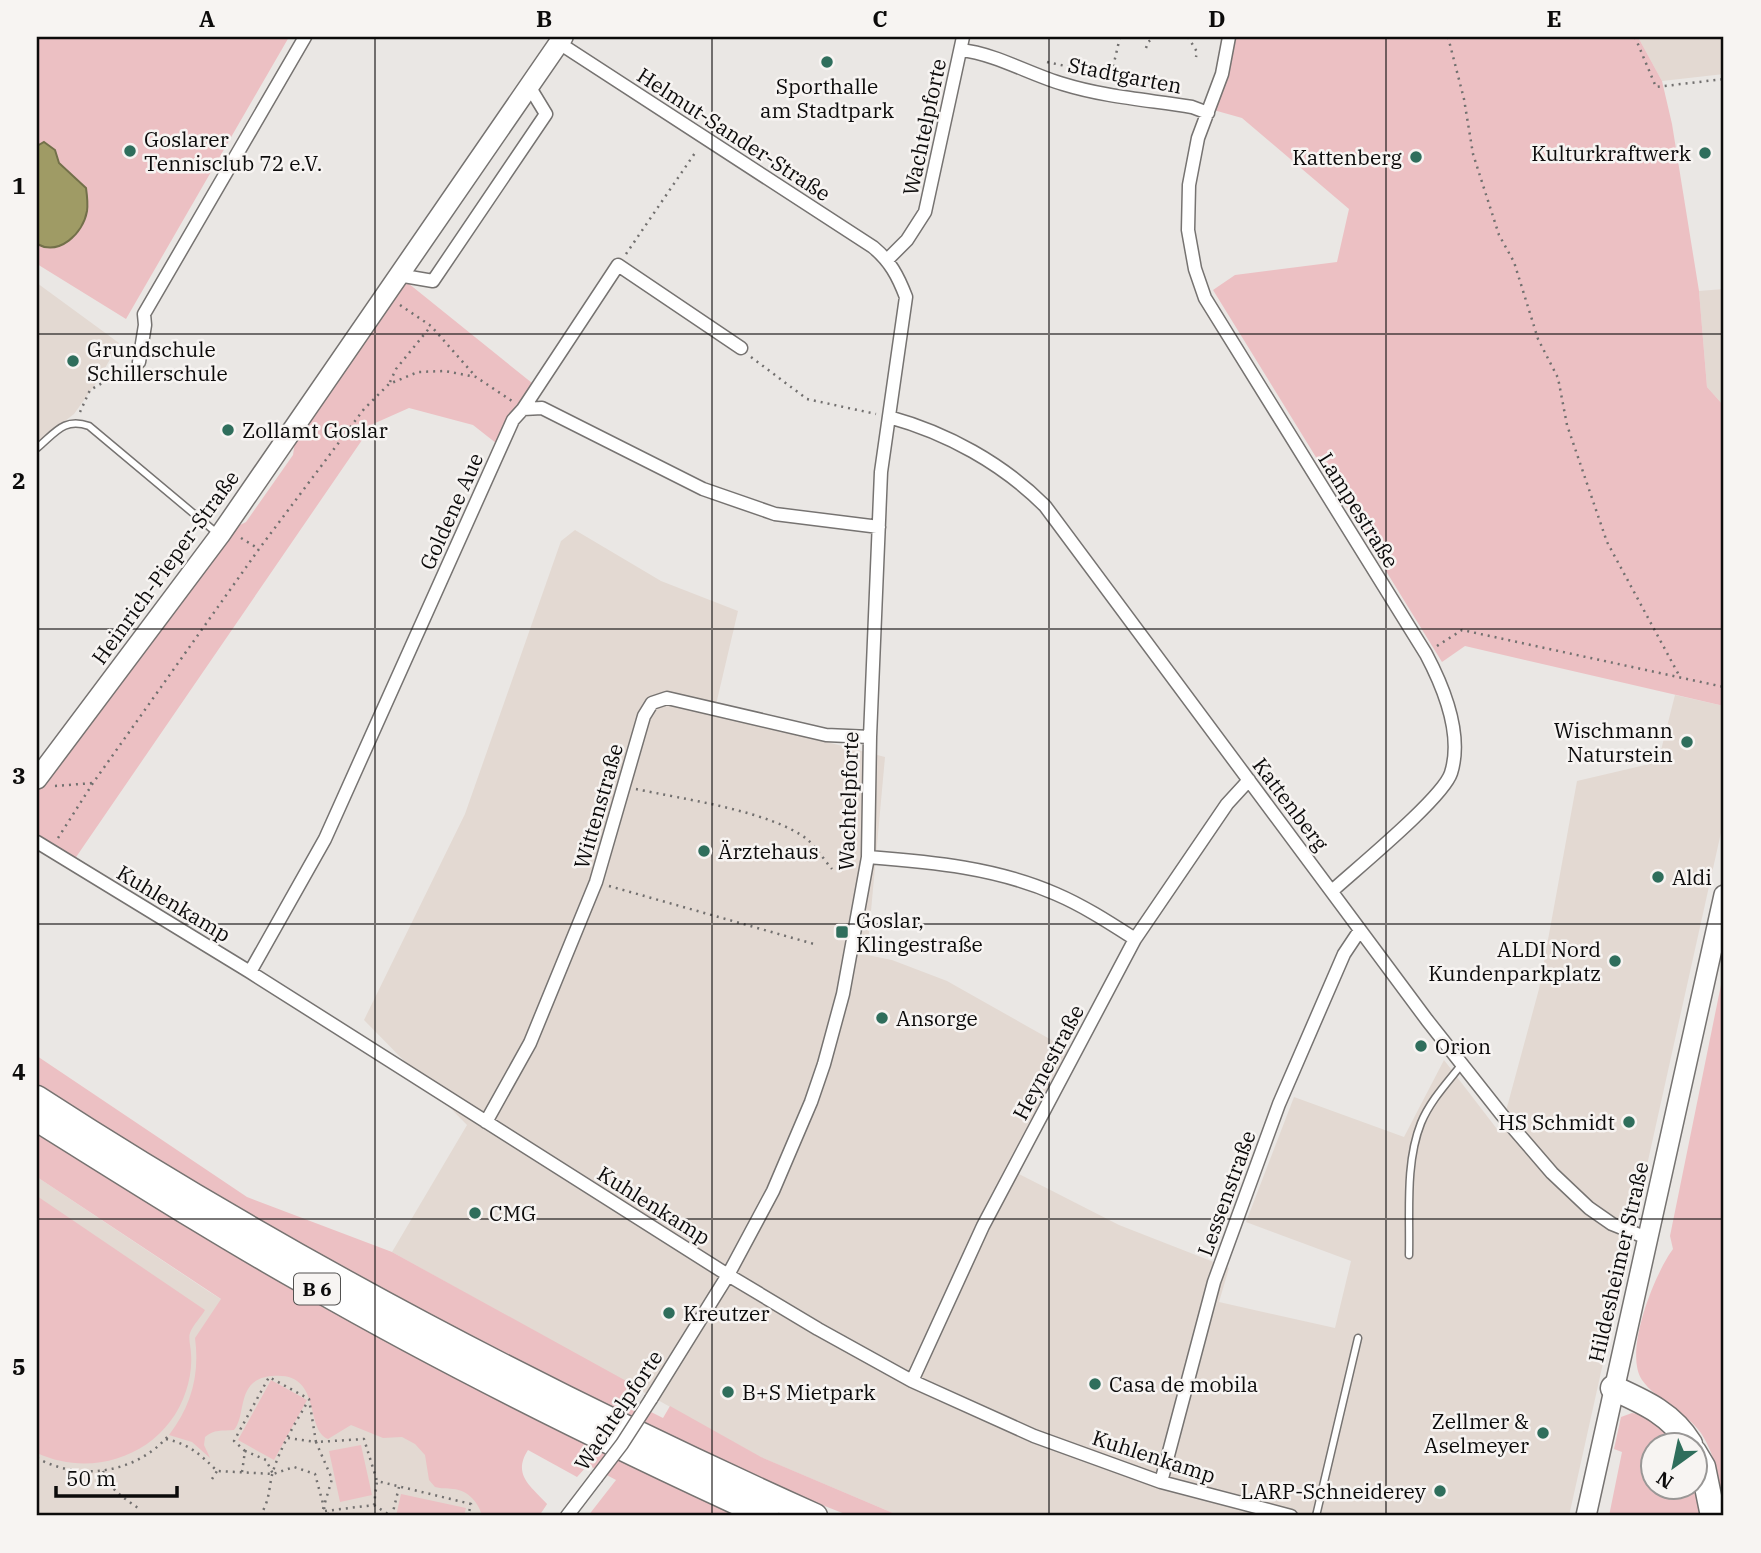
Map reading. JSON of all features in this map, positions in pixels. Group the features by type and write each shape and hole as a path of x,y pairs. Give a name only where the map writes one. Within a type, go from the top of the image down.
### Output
{"highway":[{"name":"B 6","path":"37,1098 226,1214 347,1284 606,1419 815,1516"},
{"name":"B 6","path":"37,1119 201,1222 310,1286 491,1383 626,1451 767,1516"},
{"path":"1613,1388 1656,1408 1680,1430"},
{"path":"1708,1492 1713,1516"}],"street":[{"path":"139,362 144,314 305,37"},
{"path":"1208,113 1222,74 1229,37"},
{"name":"Heinrich-Pieper-Straße","path":"42,783 222,531 528,86 557,39"},
{"name":"Helmut-Sander-Straße","path":"557,39 888,259"},
{"name":"Stadtgarten","path":"962,43 1032,74 1064,84 1107,94 1192,107 1208,113"},
{"name":"Wachtelpforte","path":"567,1516 622,1444 651,1399 728,1275 773,1191 824,1064 843,994 868,857 881,472 906,298 888,259 907,240 925,212 962,43"},
{"path":"398,275 433,281 546,114 528,86"},
{"name":"Lampestraße","path":"1208,113 1192,164 1188,230 1195,269 1205,298 1426,654 1454,727 1456,752 1450,776 1432,800 1332,891"},
{"path":"618,265 741,348"},
{"name":"Goldene Aue","path":"250,972 325,839 509,429 618,265"},
{"path":"523,409 542,408 703,489 775,514 879,527"},
{"name":"Kattenberg","path":"888,417 915,424 998,466 1023,484 1045,506 1360,930 1502,1115 1561,1181 1590,1208 1612,1224 1647,1238"},
{"name":"Wittenstraße","path":"486,1122 530,1043 596,882 623,786 645,716 652,703 667,698 826,735 870,737"},
{"name":"Heynestraße","path":"912,1381 983,1226 1135,939 1227,804 1249,780"},
{"name":"Kuhlenkamp","path":"37,842 250,972 728,1275 912,1381 1034,1436 1161,1482 1291,1516"},
{"path":"868,857 941,863 996,873 1056,893 1135,939"},
{"name":"Hildesheimer Straße","path":"1586,1516 1724,895"},
{"name":"Lessenstraße","path":"1161,1482 1214,1282 1279,1104 1344,954 1360,930"}],"lane":[{"path":"37,448 64,425 76,421 89,426 222,531"},
{"path":"1409,1255 1411,1163 1421,1124 1437,1094 1462,1064"},
{"path":"1316,1516 1358,1338"}],"path":[{"path":"1107,94 1120,37"},
{"path":"1146,48 1148,42 1155,37"},
{"path":"1188,37 1197,52 1196,57"},
{"path":"1448,37 1464,99 1473,154 1499,234 1514,262 1538,339 1558,378 1567,425 1607,542 1680,677"},
{"path":"1635,37 1656,86 1724,79"},
{"path":"618,265 705,139"},
{"path":"384,295 431,326 476,377 523,409"},
{"path":"50,850 93,783 258,549 364,409 389,384 396,369 431,326"},
{"path":"741,348 807,399 888,417"},
{"path":"76,421 90,390 139,362"},
{"path":"389,384 418,372 445,371 476,377"},
{"path":"222,531 258,549"},
{"path":"1426,654 1462,630 1724,687"},
{"path":"42,783 93,783"},
{"path":"623,786 723,807 778,823 808,840 832,870"},
{"path":"596,882 814,944"},
{"path":"272,1474 266,1460 246,1451 234,1441 270,1377 309,1399"},
{"path":"260,1516 268,1503 272,1474 309,1399"},
{"path":"309,1399 316,1442 332,1479 325,1511 321,1516"},
{"path":"37,1458 59,1468 74,1471 103,1471 138,1460 168,1437 197,1450 218,1471 272,1474 294,1466 314,1474 325,1511 330,1516"},
{"path":"288,1438 316,1442 364,1439 377,1481 374,1505"},
{"path":"242,1473 246,1451"},
{"path":"103,1471 117,1493 138,1508"},
{"path":"212,1479 218,1471"},
{"path":"377,1481 471,1504 468,1516"},
{"path":"325,1511 374,1505 392,1516 400,1487"}],"shaded area":[{"name":"Goslarer Tennisclub 72 e.V.","path":"37,37 289,37 126,319 37,264"},
{"name":"Kattenberg","path":"1232,37 1638,37 1662,81 1672,124 1699,291 1707,387 1724,406 1724,706 1465,646 1442,662 1213,290 1235,275 1337,262 1349,209 1242,118 1210,109"},
{"path":"1638,37 1724,37 1724,74 1662,81"},
{"path":"44,142 55,150 59,163 86,188 87,197 87,211 81,228 69,241 54,247 37,244 37,146"},
{"path":"398,275 537,387 501,447 473,425 409,408 373,424 72,863 37,842 37,779 220,535 246,522 293,455 298,422"},
{"name":"Grundschule Schillerschule","path":"37,283 119,343 99,379 74,414 37,443"},
{"path":"1724,289 1724,406 1707,387 1699,291"},
{"path":"575,530 661,581 738,611 714,713 885,757 867,955 892,960 947,981 1080,1056 1017,1173 1119,1225 1229,1268 1219,1302 1335,1328 1351,1261 1246,1222 1294,1097 1404,1137 1444,1060 1500,1133 1539,989 1577,781 1658,762 1675,695 1724,706 1724,819 1569,1516 900,1516 760,1457 392,1252 467,1125 364,1020 465,814 561,541"},
{"path":"1724,970 1724,1509 1717,1470 1708,1446 1708,1430 1698,1430 1655,1394 1642,1380 1637,1367 1636,1351 1644,1313 1658,1276 1673,1249 1670,1236"},
{"path":"37,1056 247,1197 392,1252 639,1388 631,1402 663,1418 670,1406 761,1457 900,1516 850,1516 736,1471 450,1330 218,1202 37,1085"},
{"path":"37,1129 172,1218 326,1307 531,1416 740,1516 588,1516 616,1480 588,1465 577,1477 528,1450 522,1466 523,1473 530,1486 547,1504 539,1516 482,1516 478,1506 468,1495 458,1490 435,1487 429,1480 425,1455 415,1444 402,1437 383,1438 351,1425 328,1439 316,1424 306,1391 299,1382 288,1377 272,1376 252,1384 247,1391 234,1430 215,1432 205,1437 204,1445 210,1458 192,1442 169,1435 183,1413 192,1389 196,1365 195,1338 221,1299 37,1177"},
{"path":"37,1177 208,1291 547,1504 539,1516 37,1516"},
{"path":"37,1196 205,1310 190,1333 190,1377 176,1413 162,1431 145,1445 104,1462 59,1461 37,1453"},
{"path":"271,1380 307,1400 274,1460 238,1440"},
{"path":"1632,1413 1639,1415 1652,1420 1663,1430 1638,1430 1638,1500 1698,1500 1702,1516 1609,1516 1622,1452 1614,1449 1621,1417"},
{"path":"361,1445 372,1495 340,1502 329,1451"},
{"path":"401,1494 466,1508 464,1516 396,1516"}],"place":[{"name":"Sporthalle am Stadtpark","path":"827,62"},
{"name":"Goslarer Tennisclub 72 e.V.","path":"130,151"},
{"name":"Kulturkraftwerk","path":"1705,153"},
{"name":"Kattenberg","path":"1416,157"},
{"name":"Grundschule Schillerschule","path":"73,361"},
{"name":"Zollamt Goslar","path":"228,430"},
{"name":"Wischmann Naturstein","path":"1687,742"},
{"name":"Ärztehaus","path":"704,851"},
{"name":"Aldi","path":"1658,877"},
{"name":"Goslar, Klingestraße","path":"842,932"},
{"name":"ALDI Nord Kundenparkplatz","path":"1615,961"},
{"name":"Ansorge","path":"882,1018"},
{"name":"Orion","path":"1421,1046"},
{"name":"HS Schmidt","path":"1629,1122"},
{"name":"CMG","path":"475,1213"},
{"name":"Kreutzer","path":"669,1313"},
{"name":"Casa de mobila","path":"1095,1384"},
{"name":"B+S Mietpark","path":"728,1392"},
{"name":"Zellmer & Aselmeyer","path":"1543,1433"},
{"name":"LARP-Schneiderey","path":"1440,1491"}]}
